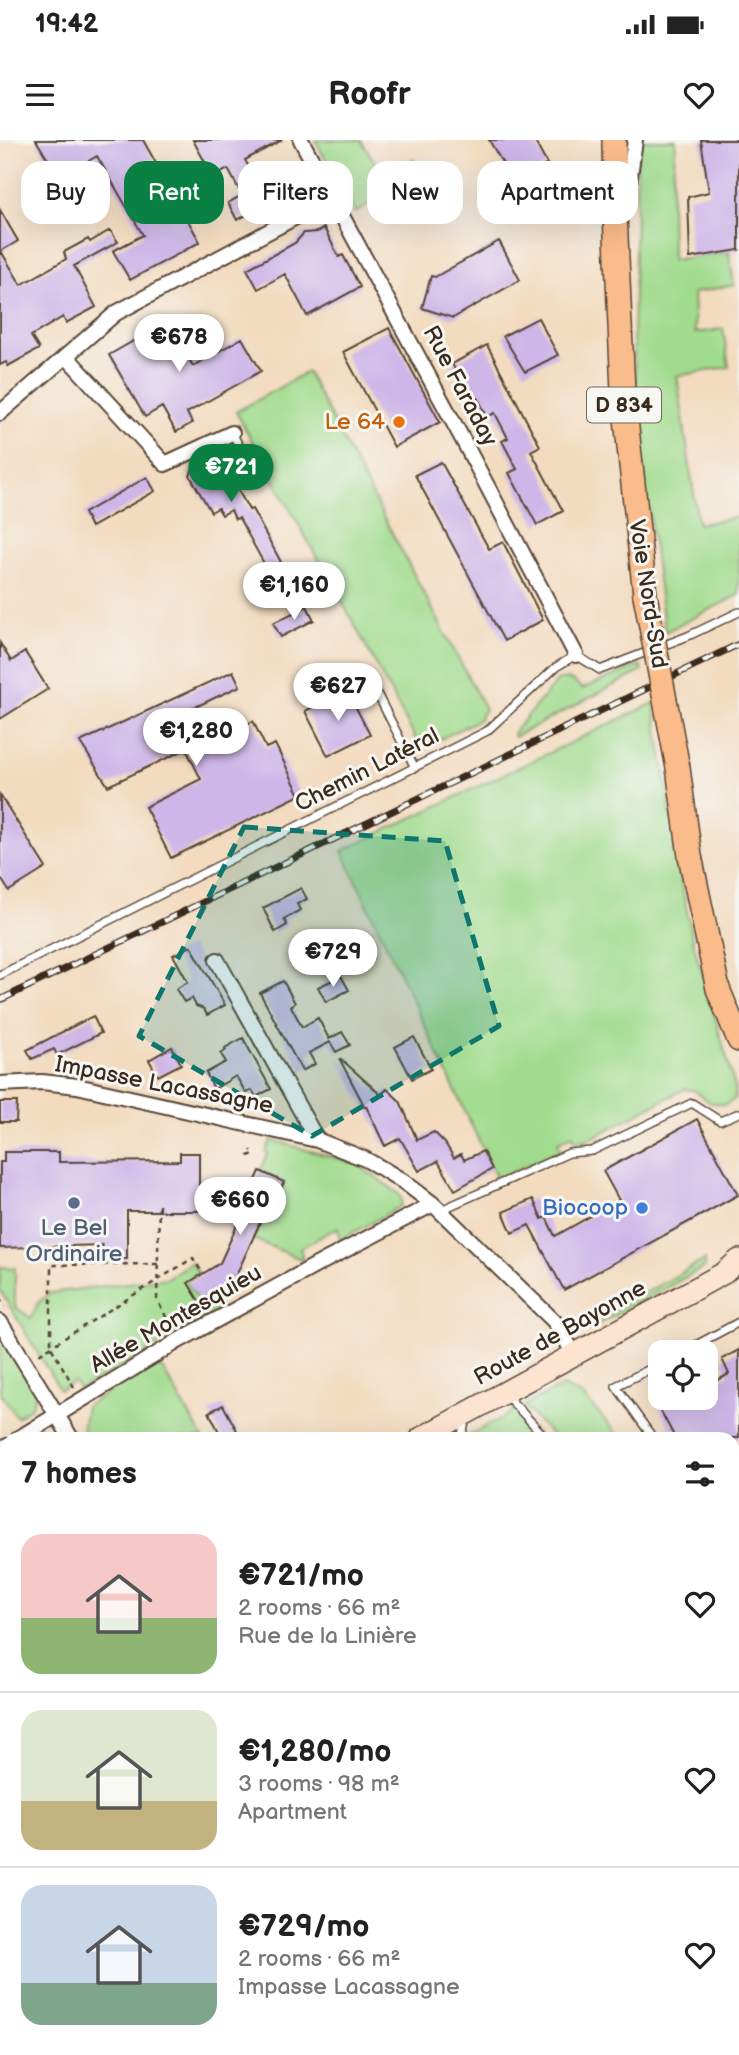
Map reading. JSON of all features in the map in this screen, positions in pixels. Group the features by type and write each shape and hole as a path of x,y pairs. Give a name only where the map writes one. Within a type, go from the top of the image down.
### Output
{"main road":[{"name":"Voie Nord-Sud","path":"614,140 614,161"},
{"name":"Voie Nord-Sud","path":"615,224 623,391 645,595 678,768 690,856 718,989 739,1040"},
{"name":"Route de Bayonne","path":"433,1432 734,1267"}],"street":[{"name":"Rue Faraday","path":"301,140 313,161"},
{"path":"632,161 635,140"},
{"path":"0,413 116,313 282,224"},
{"name":"Rue Faraday","path":"347,224 576,655"},
{"path":"66,356 165,464 232,433"},
{"name":"Impasse Lacassagne","path":"217,960 317,1140"},
{"name":"Impasse Lacassagne","path":"0,1084 77,1086 317,1140 374,1164 404,1182 436,1207 554,1321 575,1355"},
{"name":"Allée Montesquieu","path":"29,1432 178,1341 324,1261 436,1207"},
{"path":"0,1322 67,1432"}],"lane":[{"path":"232,433 253,470"},
{"path":"576,655 600,670 688,636 739,612"},
{"name":"Chemin Latéral","path":"0,975 487,731 555,667 576,655"},
{"path":"368,676 415,768"},
{"path":"436,1207 569,1153 592,1151 692,1103 720,1121 739,1113"},
{"path":"705,1340 739,1322"},
{"path":"648,1370 616,1387 649,1432"},
{"path":"504,1394 541,1432"},
{"path":"462,1432 466,1415"}],"path":[{"path":"248,1156 254,1154 251,1150"},
{"path":"159,1205 157,1300 178,1341"},
{"path":"35,1357 193,1258 203,1274"},
{"path":"74,1387 51,1347 51,1265 158,1264"}],"highlighted area":[{"path":"244,827 445,841 499,1026 312,1136 139,1036"}],"green space":[{"path":"315,140 361,140 374,161 367,161 367,206 355,213 353,209 353,161 327,161"},
{"path":"641,140 676,140 671,200 672,260 729,252 734,285 693,293 695,333 723,329 729,367 677,376 698,524 739,517 739,595 665,632 640,444 633,338 636,224 638,224 637,159"},
{"path":"307,372 485,709 478,720 421,749 236,412"},
{"path":"640,665 642,671 514,737 513,733 557,681 571,680 582,689"},
{"path":"654,703 680,876 693,942 732,1076 735,1099 725,1105 709,1102 694,1090 684,1089 592,1138 576,1142 573,1135 558,1142 560,1150 497,1179 342,851"},
{"path":"271,1140 357,1164 399,1194 401,1206 340,1240 338,1227 300,1248 303,1260 253,1239 263,1216 268,1218 284,1183 260,1171"},
{"path":"705,1260 705,1267 589,1329 583,1331 575,1324 590,1323"},
{"path":"191,1262 198,1273 186,1282 199,1301 211,1294 221,1309 80,1390 74,1382 60,1390 0,1290 0,1267 15,1268 15,1307 31,1318 38,1303 50,1293 167,1278"},
{"path":"0,1333 36,1394 32,1406 17,1417 0,1392"},
{"path":"154,1364 163,1370 199,1432 83,1432 86,1406"},
{"path":"562,1386 583,1396 616,1432 548,1432 524,1406"},
{"path":"515,1411 534,1432 476,1432"}],"building":[{"path":"36,140 143,140 155,161 124,161 124,202 110,178 110,161 100,161 97,156 88,161 49,161"},
{"path":"193,140 282,140 246,161 238,161 238,188 228,169 224,171 224,161 204,161"},
{"path":"489,140 534,140 545,161 501,161"},
{"path":"701,140 739,140 739,250 690,258 688,197 709,192"},
{"path":"238,197 238,220 237,220 228,203"},
{"path":"0,210 18,241 1,251 21,285 66,259 64,252 88,239 90,242 110,230 118,242 74,266 96,307 66,323 63,317 31,336 39,349 8,366 6,362 0,365"},
{"path":"137,224 190,224 200,242 130,280 113,251 143,235"},
{"path":"324,228 339,257 343,255 360,287 307,316 285,274 258,289 247,269 295,243 304,233 317,232"},
{"path":"499,241 520,280 453,318 422,308 431,276 435,277"},
{"path":"538,318 558,355 525,372 503,336"},
{"path":"165,323 178,347 181,346 193,366 242,338 261,371 187,413 192,423 176,432 162,407 145,417 109,355"},
{"path":"389,328 440,422 394,447 343,352"},
{"path":"487,345 540,446 531,451 563,511 537,525 509,473 517,469 502,441 508,438 495,413 487,417 478,398 472,401 452,364"},
{"path":"218,453 281,562 267,569 239,518 235,519 231,510 222,515 218,508 211,512 190,476 195,463 198,464"},
{"path":"441,462 489,549 503,542 543,620 504,641 415,475"},
{"path":"147,477 155,491 91,527 84,513"},
{"path":"307,606 314,620 281,637 273,623"},
{"path":"0,643 11,661 25,652 48,689 0,719"},
{"path":"233,671 240,686 191,709 208,743 253,721 266,748 275,744 300,795 171,858 145,807 201,779 186,749 108,786 80,742"},
{"path":"347,690 370,735 328,756 305,711"},
{"path":"0,795 46,868 9,891 0,877"},
{"path":"301,888 307,899 297,904 300,910 284,919 287,925 275,932 263,908"},
{"path":"191,946 225,1005 207,1015 204,1009 196,1006 192,998 184,1002 176,989 188,982 173,955"},
{"path":"341,976 349,990 326,1002 318,987"},
{"path":"283,981 295,1003 291,1006 302,1027 318,1018 329,1039 342,1032 350,1045 336,1052 330,1042 309,1053 315,1064 302,1071 260,993"},
{"path":"93,1016 101,1033 57,1055 54,1049 32,1059 27,1050"},
{"path":"414,1037 431,1069 412,1079 395,1047"},
{"path":"243,1038 271,1089 256,1097 252,1090 246,1093 236,1076 214,1089 206,1073 226,1062 221,1054 225,1048"},
{"path":"172,1047 181,1064 158,1076 149,1060"},
{"path":"341,1059 381,1095 387,1089 400,1101 417,1140 434,1132 454,1158 461,1154 464,1160 483,1151 492,1169 455,1190 438,1161 419,1171 400,1138 385,1146"},
{"path":"0,1102 17,1102 16,1122 0,1122"},
{"path":"697,1119 738,1195 564,1290 529,1225 512,1233 503,1212 533,1199 542,1219 546,1217 555,1236 619,1200 603,1171"},
{"path":"4,1152 59,1152 59,1162 180,1161 180,1153 199,1153 199,1211 127,1211 127,1259 102,1260 102,1245 0,1248 0,1162 4,1162"},
{"path":"260,1171 284,1182 268,1218 263,1216 234,1280 199,1301 188,1283 220,1263"},
{"path":"739,1350 739,1432 672,1432 660,1410 718,1410 718,1380 729,1374 722,1359"},
{"path":"223,1405 238,1432 219,1432 209,1412"}],"railway":[{"path":"0,1000 739,644"}],"place":[{"name":"Le 64","path":"399,422"},
{"name":"Le Bel Ordinaire","path":"74,1203"},
{"name":"Biocoop","path":"642,1208"}]}
